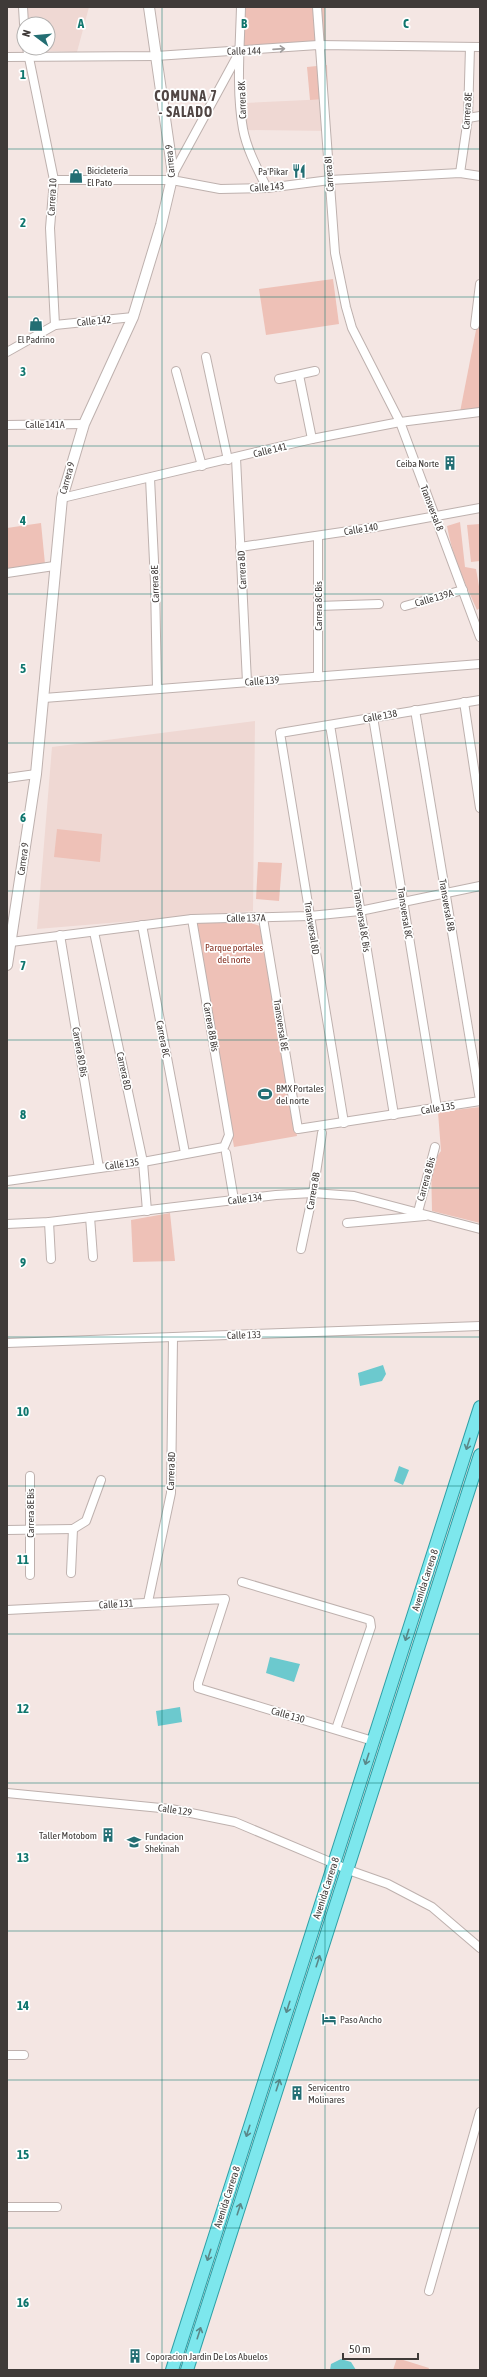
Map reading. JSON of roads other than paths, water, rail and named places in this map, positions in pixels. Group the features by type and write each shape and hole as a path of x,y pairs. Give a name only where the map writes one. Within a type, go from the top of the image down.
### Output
{"main road":[{"name":"Avenida Carrera 8","path":"172,2370 480,1407"},
{"name":"Avenida Carrera 8","path":"187,2370 480,1455"}],"street":[{"name":"Carrera 9","path":"7,965 36,774 44,698 54,566 62,498 84,424 133,317 161,225 173,177 149,7"},
{"name":"Carrera 8K","path":"241,7 240,50 243,130 253,160 267,188"},
{"name":"Carrera 8I","path":"317,7 318,45 335,253 346,307 357,338"},
{"name":"Calle 144","path":"56,53 156,56 240,50 255,51 318,45 480,47"},
{"name":"Carrera 8E","path":"460,173 468,118 470,47"},
{"path":"173,177 240,50"},
{"name":"Carrera 10","path":"28,56 54,180 50,228 55,325"},
{"path":"468,118 480,116"},
{"name":"Calle 143","path":"54,180 173,177 220,190 267,188 330,180 460,173 480,176"},
{"path":"475,326 480,284"},
{"name":"Calle 142","path":"55,325 133,317"},
{"path":"7,352 55,325"},
{"name":"Transversal 8","path":"357,338 400,422 463,590 477,619 480,637"},
{"path":"206,357 228,460"},
{"path":"176,371 202,466"},
{"path":"279,379 315,371"},
{"path":"300,375 312,439"},
{"name":"Calle 141","path":"62,498 312,439 400,422 480,412"},
{"name":"Calle 141A","path":"7,425 84,424"},
{"name":"Carrera 8D","path":"236,458 247,682"},
{"name":"Carrera 8E","path":"150,478 156,582 157,689"},
{"name":"Calle 140","path":"240,547 376,528 435,515 480,508"},
{"name":"Carrera 8C Bis","path":"318,536 318,677"},
{"path":"7,573 54,566"},
{"name":"Calle 139A","path":"404,606 463,590"},
{"path":"318,606 379,604"},
{"name":"Calle 139","path":"44,698 480,664"},
{"name":"Calle 138","path":"280,733 480,700"},
{"path":"464,702 480,808"},
{"name":"Transversal 8B","path":"415,710 480,1100"},
{"name":"Transversal 8C","path":"373,717 437,1108"},
{"name":"Transversal 8C Bis","path":"330,725 394,1115"},
{"name":"Transversal 8D","path":"280,733 344,1123"},
{"path":"7,778 36,774"},
{"name":"Calle 137A","path":"11,942 192,919 310,916 360,911 480,886"},
{"name":"Transversal 8E","path":"263,918 298,1129 301,1130"},
{"name":"Carrera 8B Bis","path":"192,919 229,1135"},
{"name":"Carrera 8C","path":"142,925 185,1153"},
{"name":"Carrera 8D","path":"94,932 143,1162 147,1212"},
{"name":"Carrera 8D Bis","path":"60,935 99,1168"},
{"name":"Calle 135","path":"301,1130 480,1100"},
{"name":"Carrera 8B","path":"301,1249 313,1193 322,1133"},
{"name":"Calle 135","path":"7,1181 143,1162 185,1153 224,1147 229,1135"},
{"name":"Carrera 8 Bis","path":"418,1212 435,1147"},
{"path":"226,1153 234,1200"},
{"name":"Calle 134","path":"7,1224 49,1222 147,1212 234,1200 313,1193 354,1196 480,1229"},
{"path":"347,1223 428,1216"},
{"path":"90,1217 93,1257"},
{"path":"49,1222 51,1260"},
{"name":"Calle 133","path":"7,1343 480,1326"},
{"name":"Carrera 8D","path":"148,1602 171,1493 173,1338"},
{"name":"Carrera 8E Bis","path":"30,1476 30,1575"},
{"path":"7,1530 73,1529 86,1520 101,1480"},
{"path":"71,1573 73,1529"},
{"path":"242,1582 370,1620 371,1627 336,1729"},
{"name":"Calle 131","path":"7,1610 225,1599 198,1683 198,1688 202,1690"},
{"name":"Calle 130","path":"202,1690 373,1741"},
{"name":"Calle 129","path":"7,1793 171,1809 203,1814 235,1822 347,1869"},
{"path":"347,1869 388,1884 432,1907 480,1948"},
{"path":"7,2055 24,2056"},
{"path":"429,2291 480,2112"},
{"path":"7,2207 57,2207"}],"water":[{"path":"383,1365 386,1374 382,1381 360,1386 358,1373"},
{"path":"399,1466 409,1470 403,1485 394,1481"},
{"path":"270,1657 300,1664 294,1682 266,1673"},
{"path":"180,1707 182,1722 158,1726 156,1711"},
{"path":"341,2359 351,2362 356,2370 330,2370 331,2364"}],"place":[{"name":"Pa'Pikar","path":"299,171"},
{"name":"Bicicletería El Pato","path":"76,176"},
{"name":"El Padrino","path":"36,324"},
{"name":"Ceiba Norte","path":"450,463"},
{"name":"BMX Portales del norte","path":"265,1094"},
{"name":"Taller Motobom","path":"108,1835"},
{"name":"Fundacion Shekinah","path":"134,1842"},
{"name":"Paso Ancho","path":"329,2019"},
{"name":"Servicentro Molinares","path":"297,2093"},
{"name":"Coporacion Jardin De Los Abuelos","path":"135,2356"}],"district":[{"name":"COMUNA 7 - SALADO","path":"186,104"}],"park label":[{"name":"Parque portales del norte","path":"234,952"}]}
